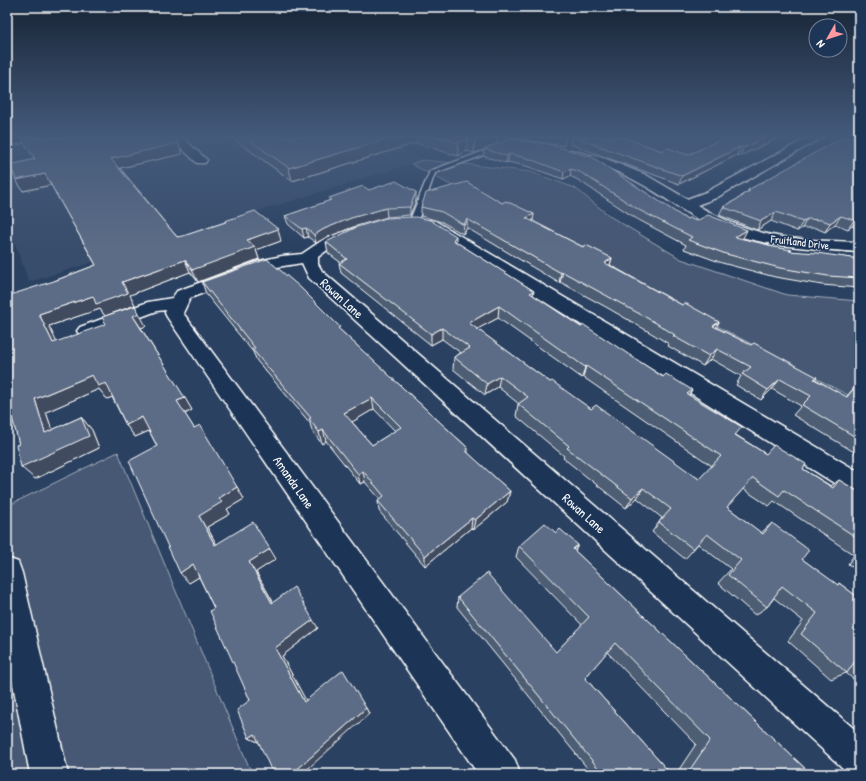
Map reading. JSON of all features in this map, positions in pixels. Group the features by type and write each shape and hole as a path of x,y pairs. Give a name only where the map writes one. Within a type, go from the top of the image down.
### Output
{"street":[{"name":"Fruitland Drive","path":"630,173 641,178 711,220 745,233 783,242 859,248"},
{"path":"685,204 698,201 751,173"},
{"path":"394,220 414,220 436,226 859,484"},
{"path":"87,331 154,306 179,303 183,295 268,263 291,258 306,258 329,242 373,226"},
{"name":"Rowan Lane","path":"306,258 311,259 310,264 315,274 859,758"},
{"name":"Amanda Lane","path":"179,303 174,313 501,774"},
{"path":"7,573 49,774"}],"lane":[{"path":"414,220 431,173"}],"shaded area":[{"path":"7,173 380,173 29,282 7,222"},
{"path":"429,173 535,173 575,188 611,217 681,259 787,295 859,301 859,401"},
{"path":"118,452 252,774 7,774 7,506"}],"building":[{"path":"13,173 123,173 177,237 226,222 225,221 255,211 278,229 247,240 255,247 192,270 185,260 122,282 128,293 96,304 93,296 39,314 53,343 106,324 102,317 135,306 139,313 133,316 185,398 177,401 194,428 200,425 237,487 219,498 222,502 199,516 215,545 253,522 270,549 249,562 272,603 294,587 313,620 275,648 304,702 343,670 366,708 292,774 273,774 255,734 249,738 237,710 250,700 210,611 214,608 193,564 180,573 129,461 157,446 142,417 126,425 106,383 98,386 92,375 35,399 45,433 81,417 89,436 21,467 16,445 19,444 10,410 7,411 7,296 54,281 96,265 45,174 16,180"},
{"path":"582,173 617,173 686,219 689,218 696,221 708,215 747,230 735,237 769,245 768,246 792,250 789,251 859,259 859,278 828,276 780,268 726,254 688,240 692,237 639,210"},
{"path":"675,173 687,173 682,176"},
{"path":"778,173 859,173 859,218 854,220 841,216 830,223 822,220 807,219 803,222 776,212 761,221 723,207 750,191 748,190"},
{"path":"396,181 416,192 410,207 386,208 351,218 324,229 314,235 306,228 302,229 285,216 331,200 329,198 363,186 369,190"},
{"path":"467,182 502,203 506,201 534,214 526,218 583,247 586,245 612,258 605,263 682,305 685,303 719,322 713,326 751,345 754,343 817,377 814,379 847,397 855,387 859,389 859,439 802,405 811,396 780,379 768,390 742,374 751,367 717,349 709,356 673,336 675,335 656,323 563,272 561,273 467,219 464,225 442,212 421,207 426,193"},
{"path":"416,217 430,220 456,236 453,240 534,291 530,293 581,327 584,325 663,377 666,374 692,390 687,394 742,427 735,435 766,454 774,445 806,464 803,469 833,488 839,480 859,492 859,539 784,490 779,496 753,478 727,507 763,534 772,523 809,550 802,559 859,598 859,664 855,661 847,673 801,634 817,613 782,586 767,607 728,575 741,560 707,534 693,549 659,522 671,509 643,488 632,498 567,448 569,446 518,404 528,397 500,376 487,384 454,357 470,348 442,328 431,334 339,263 347,259 326,242 357,227 386,218","holes":["499,306 585,367 586,366 721,456 699,479 596,405 591,409 552,381 550,382 469,323"]},
{"path":"267,259 300,287 340,327 338,328 468,448 465,450 510,491 475,520 472,518 425,556 378,501 384,496 363,471 358,474 323,430 319,432 309,419 311,418 252,349 255,348 202,282","holes":["372,398 401,427 372,445 344,413"]},
{"path":"545,523 556,533 560,529 578,545 573,549 811,774 687,774 710,740 615,643 585,678 671,774 603,774 458,597 487,573 556,652 589,617 519,546"}]}
